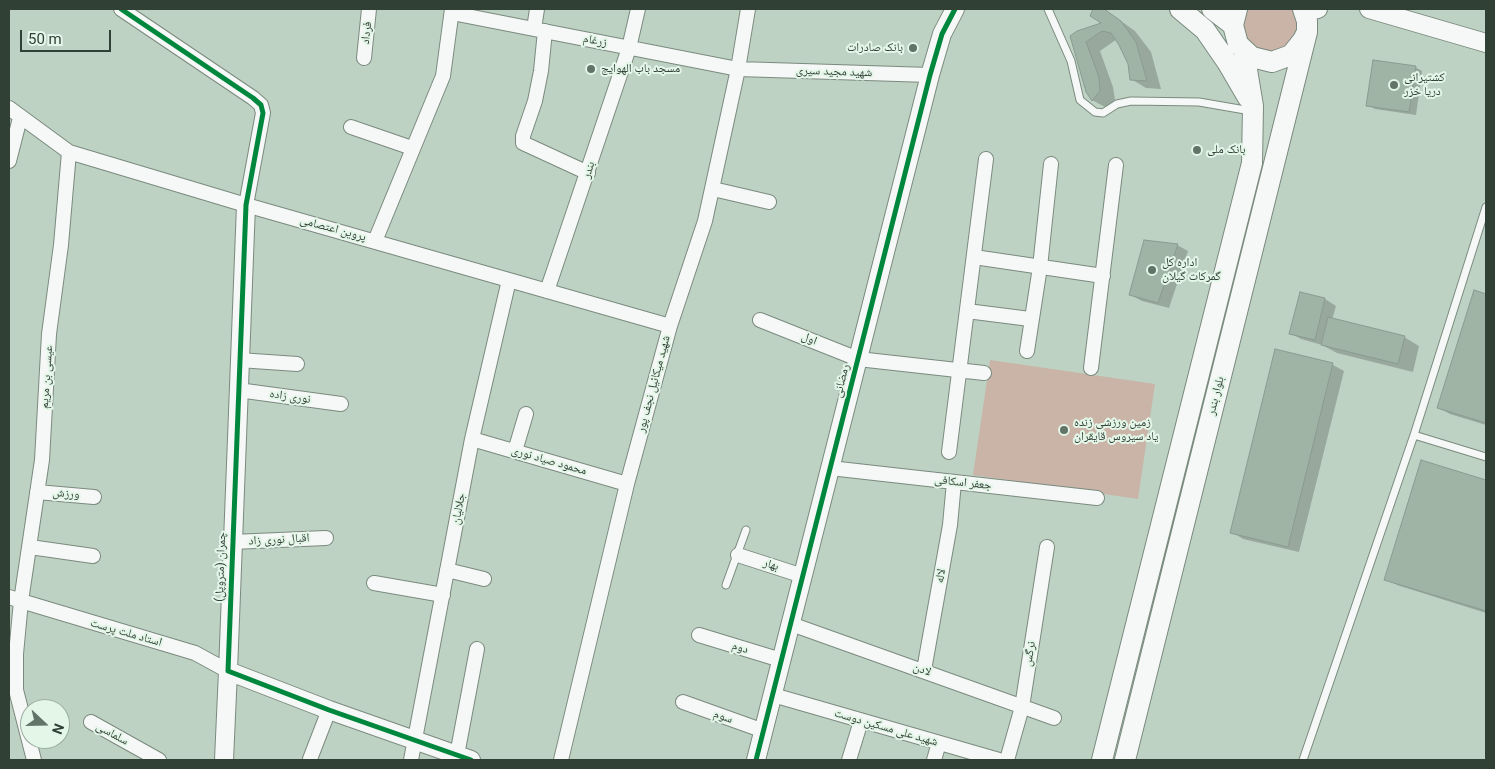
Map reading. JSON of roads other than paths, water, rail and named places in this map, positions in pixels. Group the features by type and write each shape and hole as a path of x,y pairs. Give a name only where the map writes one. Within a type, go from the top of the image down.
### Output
{"main road":[{"path":"1180,9 1204,30 1227,62 1253,108"},
{"path":"1212,9 1235,17"},
{"name":"بلوار بندر","path":"1125,760 1307,32 1309,10"},
{"name":"بلوار بندر","path":"1102,760 1252,163 1253,108 1244,52 1238,44 1235,17"},
{"path":"1244,52 1262,61 1282,60 1298,49 1307,32"},
{"path":"1170,485 1192,491"}],"street":[{"path":"121,9 254,98 261,105 263,113 246,205"},
{"name":"فرداد","path":"364,58 369,9"},
{"path":"537,9 540,78 535,101 523,136 523,143 588,173"},
{"name":"بندر","path":"547,291 629,48 638,9"},
{"name":"شهید میکائیل نجف پور","path":"561,760 627,484 670,326 706,221 738,69 748,9"},
{"name":"رمضانی","path":"756,760 930,75 942,34 955,9"},
{"path":"1369,9 1486,43"},
{"path":"375,241 443,76 452,11"},
{"name":"زرغام","path":"452,11 738,69"},
{"name":"شهید مجید سیری","path":"738,69 930,75"},
{"name":"پروین اعتصامی","path":"9,108 20,118 69,152 246,205 670,326"},
{"path":"9,161 20,118"},
{"path":"351,126 412,148"},
{"name":"عیسی بن مریم","path":"34,760 13,690 16,654 15,599 30,547 42,460 49,334 61,245 69,152"},
{"path":"949,452 986,159"},
{"path":"1027,351 1030,319 1040,267 1051,164"},
{"path":"1091,368 1116,165"},
{"path":"713,190 769,202"},
{"name":"چمران (متروپل)","path":"224,760 246,205"},
{"path":"974,257 1103,276"},
{"name":"جلالیان","path":"411,760 472,439 509,280"},
{"path":"967,311 1030,319"},
{"name":"اول","path":"760,320 858,359 984,373"},
{"path":"239,360 297,364"},
{"name":"نوری زاده","path":"238,390 341,404"},
{"path":"515,451 526,414"},
{"name":"محمود صیاد نوری","path":"472,439 627,484"},
{"name":"جعفر اسکافی","path":"830,468 1097,498"},
{"name":"لاله","path":"924,670 950,525 954,482"},
{"name":"ورزش","path":"37,492 94,496"},
{"name":"اقبال نوری زاد","path":"232,542 326,538"},
{"path":"30,547 93,556"},
{"name":"نرگس","path":"1006,760 1022,706 1047,547"},
{"name":"بهار","path":"738,555 803,576"},
{"path":"447,570 484,579"},
{"path":"374,583 443,595"},
{"name":"استاد ملت پرست","path":"15,599 195,653 228,672"},
{"name":"لادن","path":"791,624 1054,718"},
{"name":"دوم","path":"699,636 781,660"},
{"path":"228,672 464,758 476,649"},
{"name":"شهید علی مسکین دوست","path":"773,695 999,760"},
{"name":"سوم","path":"683,702 764,731"},
{"path":"310,759 328,710"},
{"path":"849,760 861,720"},
{"name":"سلماسی","path":"91,722 159,760"},
{"path":"934,760 939,743"}],"lane":[{"path":"1048,9 1071,61 1080,100 1095,112 1104,113 1117,104 1131,101 1199,102 1253,108"},
{"path":"1303,760 1414,435 1486,207"},
{"path":"1414,435 1486,457"},
{"path":"726,586 746,530"}],"place":[{"name":"بانک صادرات","path":"913,48"},
{"name":"مسجد باب الهوایج","path":"591,69"},
{"name":"کشتیرانی دریا خزر","path":"1394,85"},
{"name":"بانک ملی","path":"1197,150"},
{"name":"اداره کل گمرکات گیلان","path":"1152,270"},
{"name":"زمین ورزشی زنده یاد سیروس قایقران","path":"1064,430"}]}
